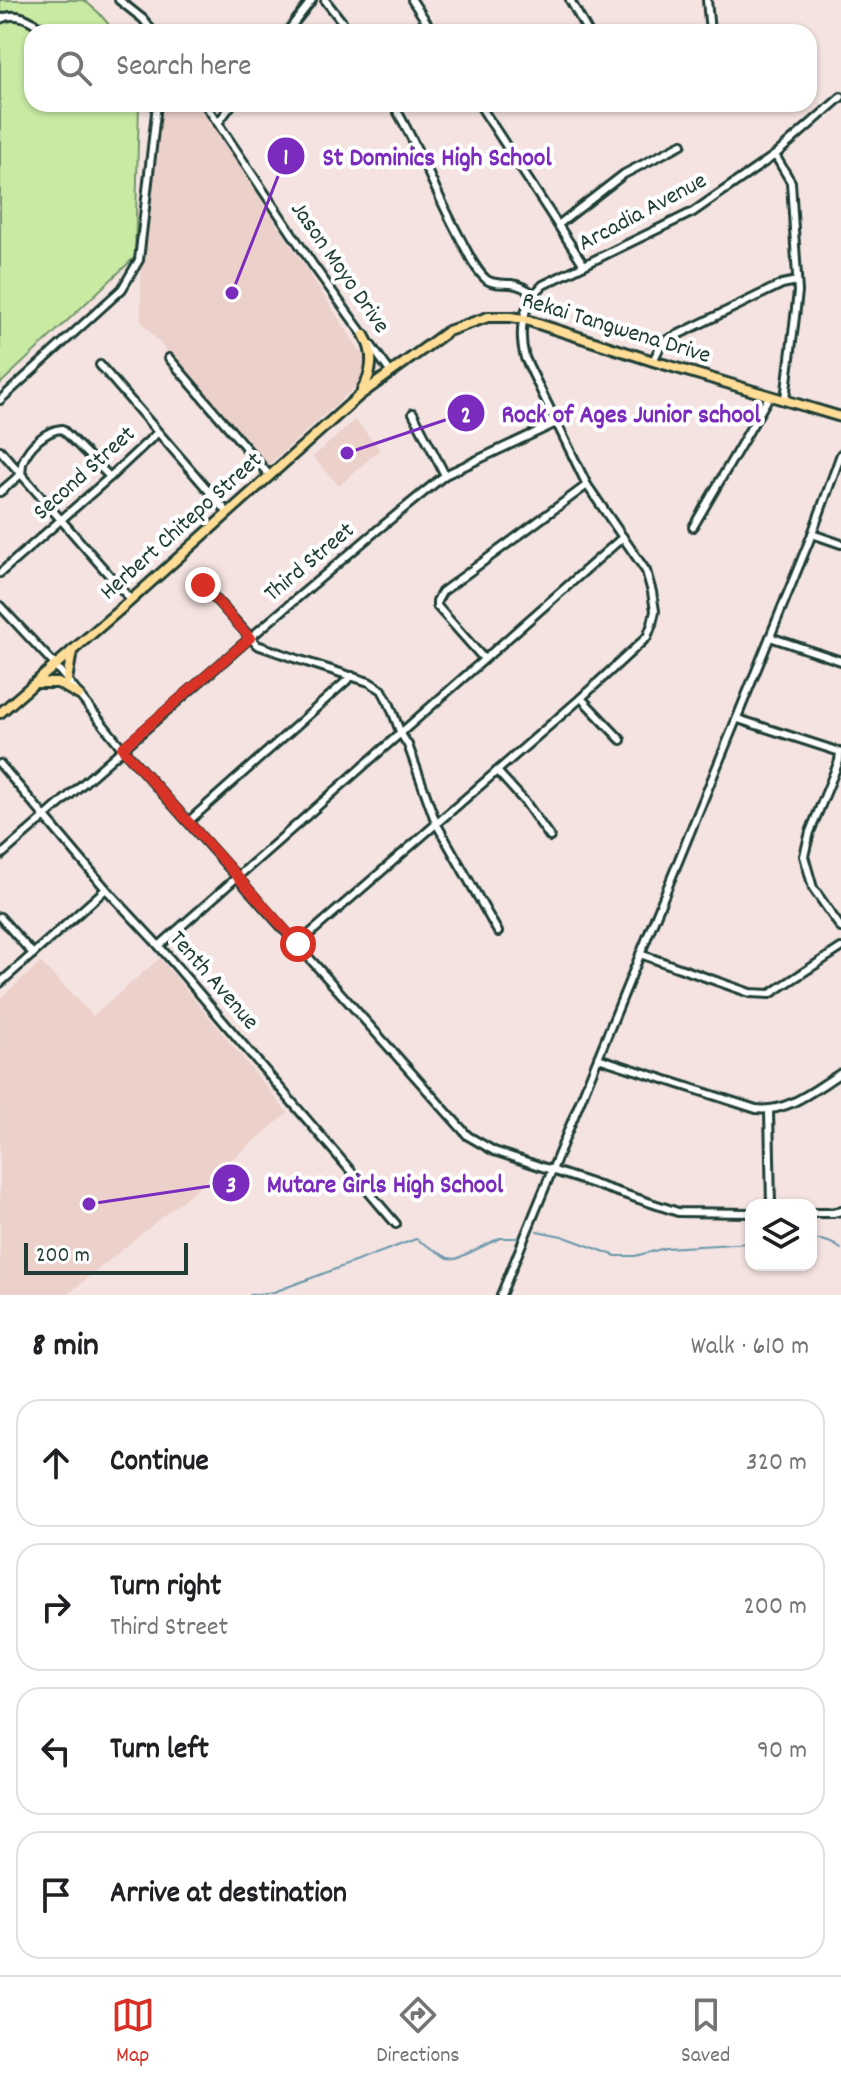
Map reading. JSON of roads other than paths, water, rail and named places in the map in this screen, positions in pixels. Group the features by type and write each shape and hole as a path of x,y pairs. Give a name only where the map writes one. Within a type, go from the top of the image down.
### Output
{"main road":[{"name":"Rekai Tangwena Drive","path":"391,373 448,331 488,317 511,317 841,417"},
{"path":"360,395 369,379 372,359 364,335"},
{"name":"Herbert Chitepo Street","path":"0,713 360,395 391,373"},
{"path":"67,680 72,650"},
{"path":"34,684 58,683 79,695"}],"street":[{"path":"119,0 147,24"},
{"path":"293,24 312,0"},
{"path":"325,0 344,24"},
{"path":"412,0 428,24"},
{"path":"570,0 584,24"},
{"path":"707,0 709,24"},
{"path":"0,19 16,15 37,24"},
{"name":"Arcadia Avenue","path":"533,294 543,285 693,212 775,155 841,97"},
{"path":"0,400 122,289 133,272 139,260 156,112"},
{"name":"Jason Moyo Drive","path":"210,112 313,265 391,373"},
{"path":"218,123 226,112"},
{"path":"298,944 647,637 655,611 646,571 587,485 525,358 522,347 523,319 533,294 524,287 491,282 474,263 443,207 398,112"},
{"path":"484,112 584,265"},
{"path":"558,225 624,174 682,144"},
{"path":"775,155 791,182 797,281 785,399"},
{"path":"653,361 667,340 782,284 797,281"},
{"path":"169,358 270,476"},
{"path":"100,365 228,513"},
{"path":"693,527 770,395"},
{"path":"413,413 445,475"},
{"name":"Third Street","path":"0,856 250,638 445,475 556,423"},
{"path":"0,492 21,474 23,461 32,447 53,430 62,429 110,477"},
{"name":"Second Street","path":"0,573 157,433"},
{"path":"0,450 131,600"},
{"path":"501,1295 738,719 841,454"},
{"path":"484,659 437,606 438,597 587,485"},
{"path":"812,534 841,544"},
{"path":"159,946 623,537"},
{"path":"203,585 257,645 369,682 382,690 408,745 436,823 498,932"},
{"path":"0,606 55,665 122,748 468,1136 494,1151 678,1212 745,1213"},
{"path":"770,637 841,661"},
{"path":"189,821 352,676"},
{"path":"581,698 621,740"},
{"path":"738,719 841,752 804,856 813,888 841,928"},
{"name":"Tenth Avenue","path":"0,764 396,1224"},
{"path":"497,771 525,802 550,837"},
{"path":"0,983 106,889"},
{"path":"0,917 33,954"},
{"path":"640,954 750,993 770,994 841,948"},
{"path":"598,1058 769,1111 803,1097 841,1073"},
{"path":"769,1111 771,1199"},
{"path":"817,1213 841,1211"}],"waterway":[{"path":"537,1231 562,1236 616,1256 635,1256 665,1248 745,1243"},
{"path":"250,1295 274,1292 416,1239 448,1258 456,1259 500,1238 517,1238"},
{"path":"817,1240 841,1249"}],"place":[{"name":"St Dominics High School","path":"232,293"},
{"name":"Rock of Ages Junior school","path":"347,453"},
{"name":"Mutare Girls High School","path":"89,1204"}]}
